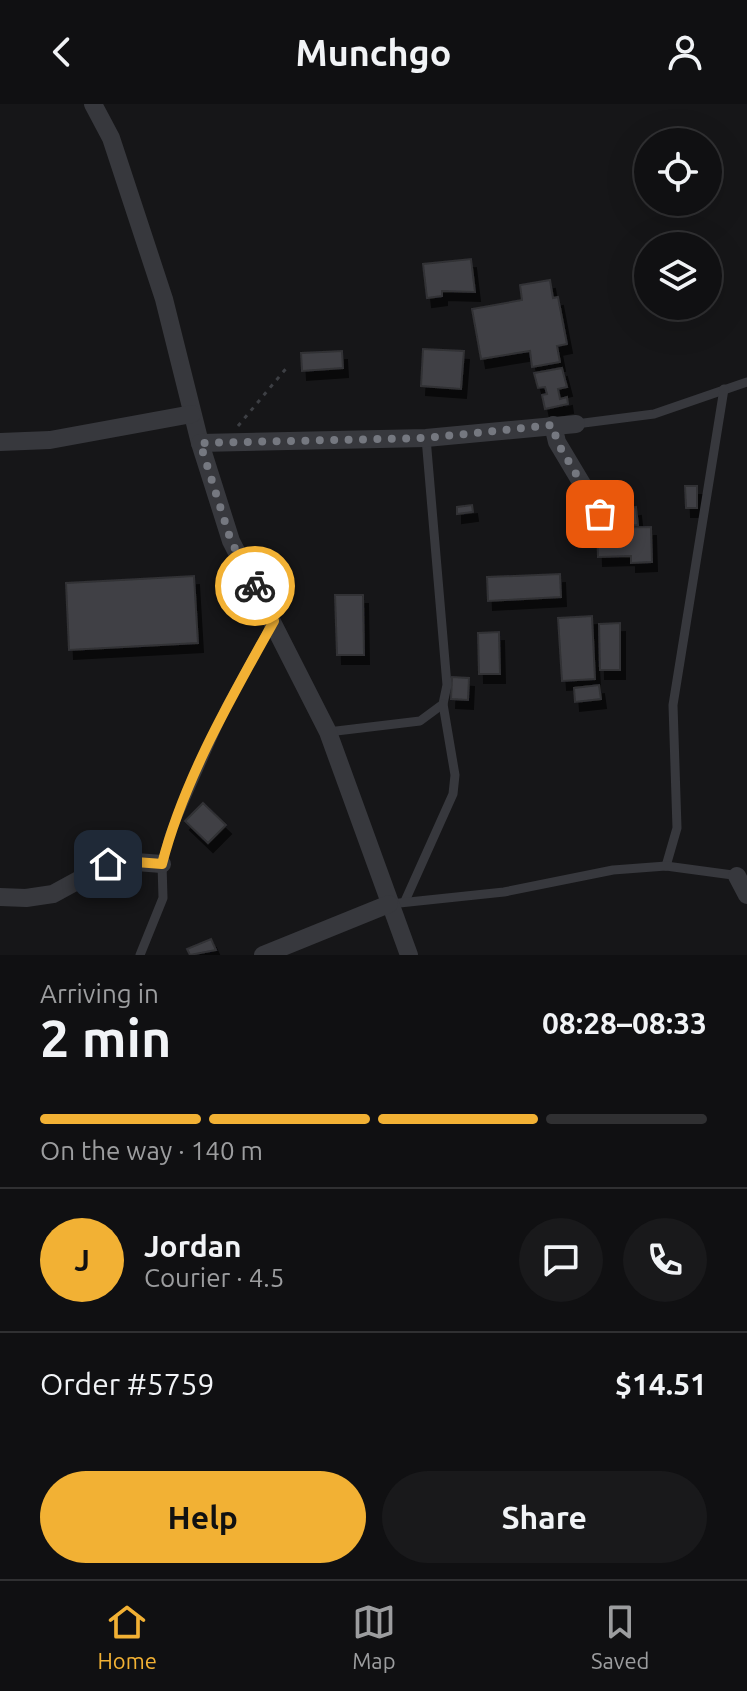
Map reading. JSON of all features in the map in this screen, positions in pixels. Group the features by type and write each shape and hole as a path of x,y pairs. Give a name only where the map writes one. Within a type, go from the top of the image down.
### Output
{"street":[{"path":"93,104 111,138 164,299 200,443 231,541 328,732 397,903 409,955"},
{"path":"0,442 50,440 192,414"},
{"path":"200,443 426,438 576,424"},
{"path":"553,425 557,442 600,514"},
{"path":"0,897 26,898 53,894 108,864 123,861 162,864"},
{"path":"742,877 747,895"},
{"path":"263,955 397,903"}],"lane":[{"path":"576,424 654,414 747,382"},
{"path":"666,866 677,828 673,705 724,389"},
{"path":"397,903 453,794 455,775 443,704 447,685 426,438"},
{"path":"140,955 163,898 162,864 170,834 226,707 274,621"},
{"path":"328,732 420,721 443,704"},
{"path":"397,903 504,892 613,870 666,866 742,877"}],"path":[{"path":"227,443 245,414 289,365"}],"building":[{"path":"471,259 475,292 442,291 442,296 427,298 423,264"},
{"path":"550,280 553,298 558,297 567,344 557,346 560,362 532,367 530,351 481,359 472,309 522,300 520,285"},
{"path":"423,349 464,351 461,389 421,386"},
{"path":"342,351 343,368 302,371 301,353"},
{"path":"562,368 567,387 558,389 560,399 567,397 568,404 545,409 542,395 547,394 545,387 538,388 534,373"},
{"path":"685,486 697,486 697,508 686,508"},
{"path":"472,505 473,512 457,514 457,507"},
{"path":"636,507 638,525 626,526 624,509"},
{"path":"651,527 652,562 631,563 631,556 598,557 597,528"},
{"path":"560,574 561,597 488,601 487,577"},
{"path":"194,576 198,643 69,650 66,583"},
{"path":"335,595 363,595 364,655 337,655"},
{"path":"592,616 595,679 562,681 558,618"},
{"path":"620,623 620,670 600,670 599,624"},
{"path":"499,632 500,674 479,674 478,633"},
{"path":"452,677 469,678 468,700 451,699"},
{"path":"599,685 601,699 575,702 574,688"},
{"path":"203,803 226,825 208,843 185,821"},
{"path":"211,939 216,950 190,955 187,949"}],"way so far":[{"path":"255,586 231,541 200,443 426,438 553,425 557,442 600,514"}],"route":[{"path":"108,864 123,861 162,864 170,834 226,707 274,621 255,586"}]}
